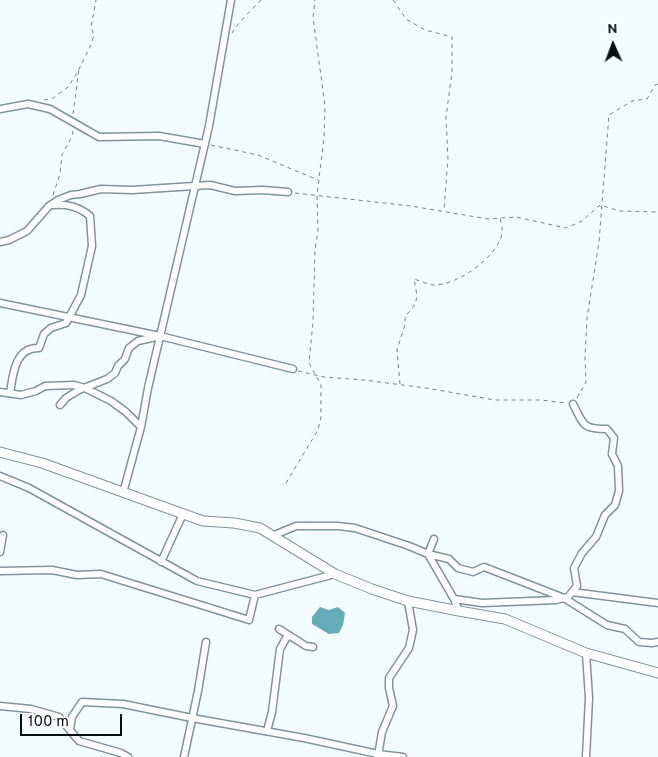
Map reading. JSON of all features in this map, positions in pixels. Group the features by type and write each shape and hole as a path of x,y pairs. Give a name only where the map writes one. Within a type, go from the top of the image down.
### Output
{"street":[{"path":"123,493 141,427 148,388 205,144 231,0"},
{"path":"0,109 28,104 50,109 99,137 159,136 205,144"},
{"path":"0,242 9,240 27,230 49,206 71,195 101,189 132,190 210,185 235,191 263,190 288,192"},
{"path":"10,393 14,369 22,352 32,348 39,348 44,334 51,328 66,323 69,318 81,295 92,246 90,216 81,209 65,204 49,206"},
{"path":"0,303 160,336 293,370"},
{"path":"60,405 66,398 107,379 115,373 118,366 125,360 129,348 138,341 160,336"},
{"path":"0,392 21,395 36,391 45,386 85,388 112,401 141,427"},
{"path":"454,599 482,603 556,600 568,597 577,586 574,568 582,553 596,537 605,515 615,505 619,491 618,466 612,454 614,438 607,429 591,429 584,424 574,404"},
{"path":"0,452 42,462 204,521 234,523 260,528 335,574 372,589 408,601 459,612 505,618 586,653 658,673"},
{"path":"0,476 29,488 197,582 256,595 335,574"},
{"path":"162,562 184,514"},
{"path":"272,536 296,526 355,528 428,554 449,559 458,568 473,572 484,568 564,598 607,625 625,629 639,642 658,642"},
{"path":"0,552 3,535"},
{"path":"428,554 434,539"},
{"path":"428,554 454,599 459,612"},
{"path":"0,570 52,570 77,575 101,574 249,620 256,595"},
{"path":"572,592 658,603"},
{"path":"378,755 382,732 393,706 388,688 389,678 409,648 413,630 408,601"},
{"path":"279,629 306,646 313,647"},
{"path":"267,731 272,712 280,649 288,635"},
{"path":"184,757 206,642"},
{"path":"586,653 589,698 586,757"},
{"path":"70,729 72,717 82,702 123,704 267,731 378,755 402,757"},
{"path":"0,706 30,708 59,717 79,741 128,757"}],"path":[{"path":"45,100 53,98 68,87 80,67 94,35 91,27 96,0"},
{"path":"224,43 236,25 242,23 261,0"},
{"path":"286,483 318,430 321,417 321,385 309,363 313,322 315,250 318,231 317,195 325,106 313,17 315,0"},
{"path":"393,0 406,19 425,30 452,37 452,72 446,117 448,159 444,211"},
{"path":"52,196 60,174 62,155 72,136 80,67"},
{"path":"293,370 324,377 400,385 495,400 541,400 574,404 586,382 587,318 599,242 600,205 608,115 632,101 647,99 654,85 658,84"},
{"path":"205,144 258,155 319,180"},
{"path":"288,192 411,206 488,219 516,217 566,228 582,222 600,205"},
{"path":"600,205 620,211 658,212"},
{"path":"400,385 397,350 405,325 405,316 415,307 417,295 414,280 434,285 457,279 472,270 496,247 502,232 500,218"}],"water":[{"path":"320,607 329,610 338,607 345,613 343,625 339,633 329,634 312,624 312,617"}]}
